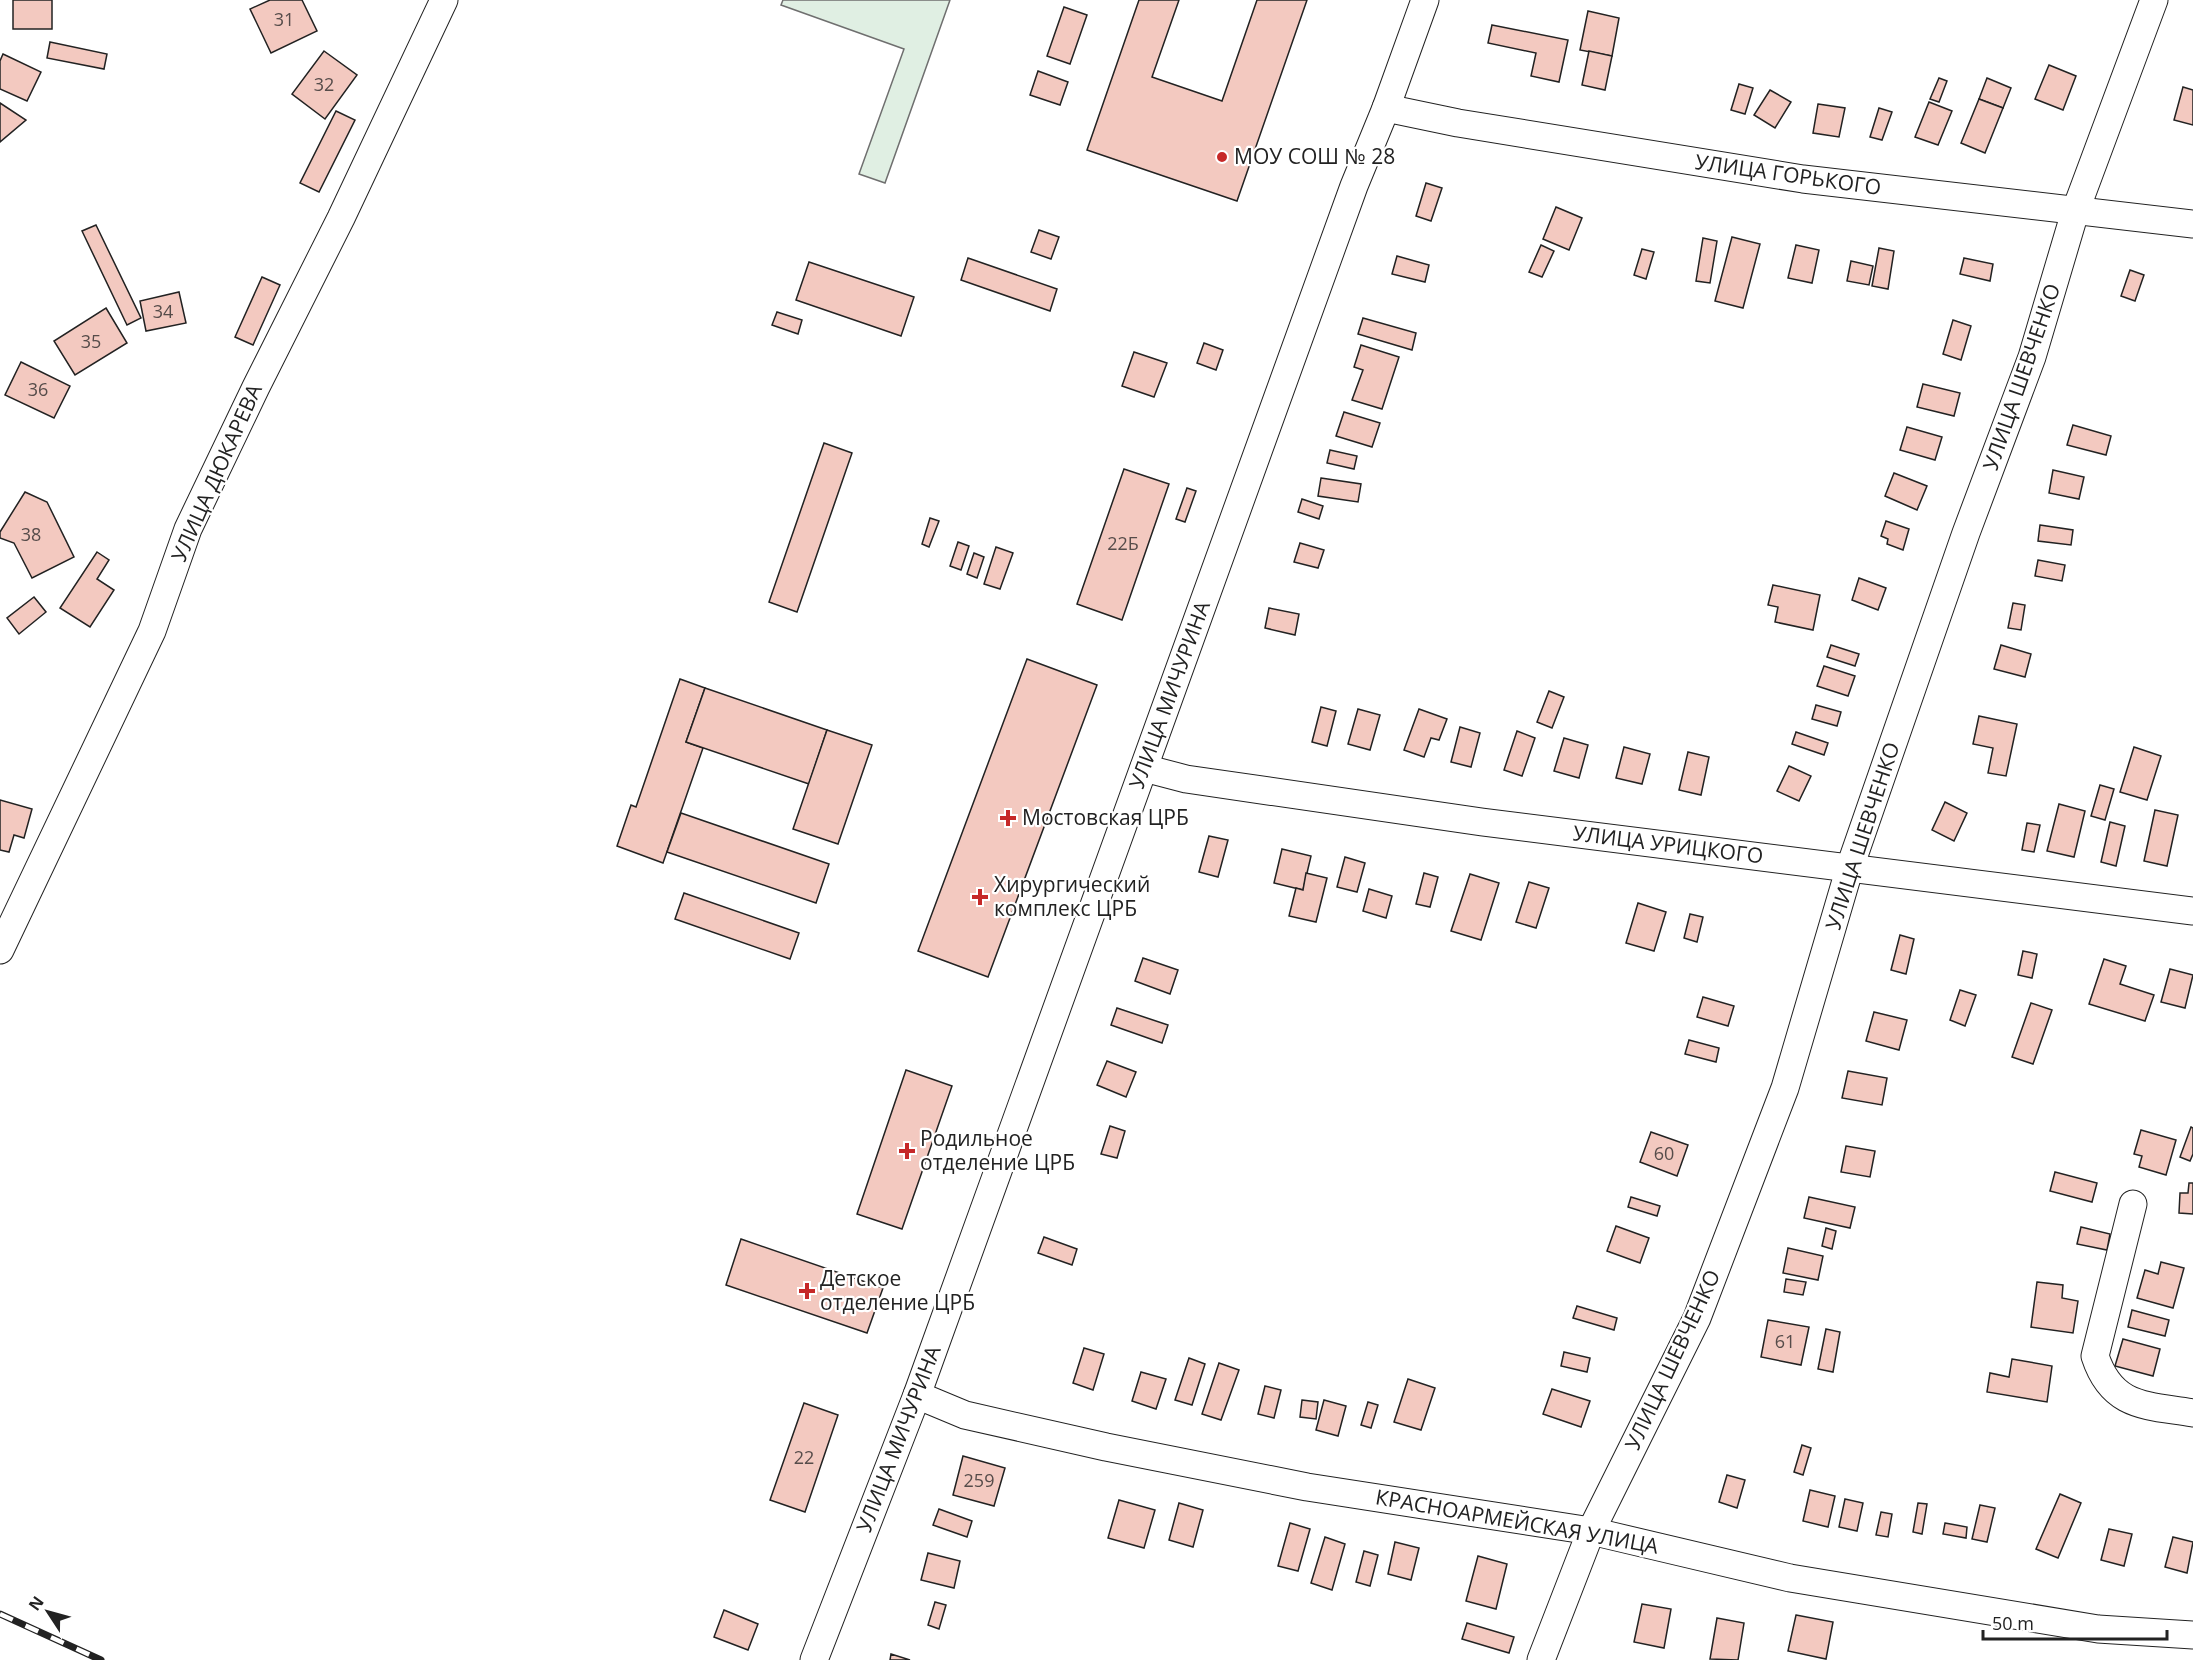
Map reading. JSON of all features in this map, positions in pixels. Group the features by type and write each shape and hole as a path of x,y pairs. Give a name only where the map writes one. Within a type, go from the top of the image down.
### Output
{"street":[{"name":"УЛИЦА ДЮКАРЕВА","path":"0,950 152,631 188,529 341,218 444,0"},
{"name":"УЛИЦА МИЧУРИНА","path":"814,1660 916,1395 1354,186 1386,108 1425,0"},
{"name":"УЛИЦА ШЕВЧЕНКО","path":"1541,1660 1591,1531 1697,1318 1785,1088 1850,867 1966,533 2032,357 2075,212 2154,0"},
{"name":"УЛИЦА ГОРЬКОГО","path":"1386,108 1458,123 1803,179 2193,224"},
{"name":"УЛИЦА УРИЦКОГО","path":"1144,768 1186,779 1458,819 2193,911"},
{"path":"2133,1204 2095,1356 2101,1375 2118,1394 2137,1404 2193,1413"},
{"name":"КРАСНОАРМЕЙСКАЯ УЛИЦА","path":"916,1395 965,1415 1129,1451 1307,1487 1591,1531 1790,1578 2098,1629 2193,1635"}],"green space":[{"path":"783,0 950,0 885,183 859,174 904,49 781,5"}],"building":[{"path":"13,0 52,0 52,29 13,29"},
{"path":"270,0 302,0 317,31 271,53 250,9"},
{"path":"1139,0 1179,0 1152,77 1222,101 1257,0 1307,0 1237,201 1087,150"},
{"path":"1064,7 1087,15 1070,64 1047,56"},
{"path":"1588,11 1619,18 1612,56 1580,50"},
{"path":"1492,25 1568,40 1559,82 1531,76 1536,53 1488,43"},
{"path":"50,42 107,54 104,69 47,58"},
{"path":"324,51 357,75 325,119 292,94"},
{"path":"1589,51 1612,56 1605,90 1582,85"},
{"path":"3,54 41,72 27,101 0,89 0,61"},
{"path":"2049,65 2076,76 2063,110 2035,99"},
{"path":"1038,71 1068,82 1060,105 1030,95"},
{"path":"1939,78 1947,81 1939,102 1930,99"},
{"path":"1987,78 2011,88 2003,108 1979,99"},
{"path":"1739,84 1753,88 1745,114 1731,110"},
{"path":"2183,87 2193,90 2193,125 2174,120"},
{"path":"1770,90 1791,102 1775,128 1754,115"},
{"path":"1979,99 2003,108 1985,153 1961,143"},
{"path":"1929,102 1952,111 1938,145 1915,137"},
{"path":"0,103 26,120 0,142"},
{"path":"1818,104 1845,108 1839,137 1813,133"},
{"path":"1879,108 1892,112 1882,140 1870,137"},
{"path":"336,111 355,120 319,192 300,183"},
{"path":"1426,183 1442,188 1431,221 1416,216"},
{"path":"1556,207 1582,218 1569,250 1543,239"},
{"path":"96,225 141,318 127,325 82,231"},
{"path":"1039,230 1059,237 1051,259 1031,252"},
{"path":"1732,237 1760,244 1743,308 1715,301"},
{"path":"1703,238 1717,241 1710,283 1696,281"},
{"path":"1541,245 1554,251 1542,277 1529,272"},
{"path":"1796,245 1819,250 1812,283 1788,278"},
{"path":"1879,248 1894,251 1888,289 1872,286"},
{"path":"1642,249 1654,252 1646,279 1634,275"},
{"path":"1397,256 1429,265 1425,282 1392,274"},
{"path":"968,258 1057,289 1050,311 961,280"},
{"path":"1964,258 1993,264 1990,281 1960,274"},
{"path":"1851,261 1873,266 1869,285 1847,281"},
{"path":"809,262 914,297 901,336 796,300"},
{"path":"2130,270 2144,275 2135,301 2121,296"},
{"path":"262,277 280,285 253,345 235,337"},
{"path":"179,292 186,323 146,331 140,301"},
{"path":"106,308 127,343 75,375 54,341"},
{"path":"777,312 802,320 798,334 772,325"},
{"path":"1363,318 1416,333 1412,350 1358,334"},
{"path":"1953,320 1971,326 1961,360 1943,354"},
{"path":"1204,343 1223,350 1216,370 1197,363"},
{"path":"1361,345 1399,357 1382,409 1352,400 1363,370 1354,367"},
{"path":"1134,352 1167,363 1154,397 1122,386"},
{"path":"21,362 70,386 54,418 5,395"},
{"path":"1923,384 1960,393 1954,416 1917,407"},
{"path":"1344,412 1380,423 1372,447 1336,436"},
{"path":"2073,425 2111,436 2106,455 2067,445"},
{"path":"1907,427 1942,437 1935,460 1900,450"},
{"path":"824,443 852,453 797,612 769,602"},
{"path":"1330,450 1357,456 1354,469 1327,463"},
{"path":"1124,469 1169,484 1122,620 1077,604"},
{"path":"2053,470 2084,477 2079,499 2049,493"},
{"path":"1894,473 1927,486 1917,510 1885,496"},
{"path":"1321,478 1361,484 1358,502 1318,496"},
{"path":"1187,488 1196,491 1185,522 1176,519"},
{"path":"25,492 47,502 74,557 32,578 14,543 0,538 0,532"},
{"path":"1302,499 1323,506 1319,519 1298,512"},
{"path":"930,518 939,521 929,547 922,544"},
{"path":"1886,521 1909,529 1903,550 1887,544 1888,539 1881,536"},
{"path":"2040,525 2073,530 2071,545 2038,541"},
{"path":"958,542 969,546 961,570 950,566"},
{"path":"1300,543 1324,550 1318,568 1294,562"},
{"path":"996,547 1013,553 1000,589 984,584"},
{"path":"97,552 109,560 97,579 114,590 90,627 60,608"},
{"path":"974,553 984,557 977,578 967,574"},
{"path":"2038,560 2065,565 2062,581 2035,576"},
{"path":"1859,578 1886,588 1878,610 1852,600"},
{"path":"1773,585 1820,595 1813,630 1775,622 1778,607 1768,605"},
{"path":"34,597 46,612 19,634 7,618"},
{"path":"2013,603 2025,605 2021,630 2008,628"},
{"path":"1269,608 1299,614 1295,635 1265,628"},
{"path":"1831,645 1859,654 1855,666 1827,657"},
{"path":"2001,645 2031,654 2025,677 1994,669"},
{"name":"Мостовская ЦРБ","path":"1027,659 1097,685 988,977 918,951"},
{"path":"1824,666 1855,676 1848,696 1817,686"},
{"path":"680,679 705,688 686,742 703,748 663,863 617,846 631,805 636,807"},
{"path":"705,688 827,730 809,784 686,742"},
{"path":"1549,691 1564,697 1552,728 1537,722"},
{"path":"1816,705 1841,712 1837,726 1812,719"},
{"path":"1321,707 1336,711 1327,746 1312,742"},
{"path":"1358,709 1380,715 1370,750 1348,744"},
{"path":"1419,709 1447,719 1439,740 1431,738 1424,757 1404,750"},
{"path":"1979,716 2017,724 2006,776 1988,773 1993,748 1973,744"},
{"path":"1460,727 1480,733 1471,767 1451,762"},
{"path":"827,730 872,745 838,844 793,829"},
{"path":"1517,731 1535,738 1522,776 1504,770"},
{"path":"1796,732 1828,743 1824,755 1792,744"},
{"path":"1564,738 1588,745 1579,778 1554,771"},
{"path":"1624,747 1650,754 1642,784 1616,778"},
{"path":"2134,747 2161,756 2147,800 2120,792"},
{"path":"1688,752 1709,757 1701,795 1679,790"},
{"path":"1789,766 1811,776 1799,801 1777,791"},
{"path":"2100,785 2114,789 2105,820 2091,816"},
{"path":"0,800 32,809 24,838 14,835 9,852 0,850"},
{"path":"1945,802 1967,813 1954,841 1932,830"},
{"path":"2059,804 2085,811 2074,857 2047,851"},
{"path":"2155,810 2178,815 2167,866 2144,861"},
{"path":"681,813 829,864 816,903 667,852"},
{"path":"2110,822 2125,826 2116,866 2101,862"},
{"path":"2027,823 2040,825 2034,852 2022,850"},
{"path":"1209,836 1228,840 1218,877 1199,872"},
{"path":"1282,849 1311,856 1303,890 1274,883"},
{"path":"1345,857 1365,863 1357,892 1337,887"},
{"path":"1306,873 1327,878 1316,922 1289,916 1296,888 1303,890"},
{"path":"1424,873 1438,877 1430,907 1416,904"},
{"path":"1470,874 1499,883 1481,940 1451,931"},
{"path":"1529,882 1549,888 1536,928 1516,922"},
{"path":"1369,889 1392,896 1386,918 1363,911"},
{"path":"684,893 799,933 790,959 675,919"},
{"path":"1638,903 1666,912 1654,951 1626,943"},
{"path":"1690,914 1703,917 1697,942 1684,938"},
{"path":"1900,935 1914,939 1906,974 1891,970"},
{"path":"2023,951 2037,954 2032,978 2018,975"},
{"path":"1143,958 1178,970 1170,994 1135,981"},
{"path":"2104,959 2126,966 2120,984 2154,995 2145,1021 2089,1004"},
{"path":"2170,969 2193,975 2185,1008 2161,1002"},
{"path":"1960,990 1976,995 1965,1026 1950,1020"},
{"path":"1703,997 1734,1006 1728,1026 1697,1017"},
{"path":"2031,1003 2052,1010 2033,1064 2012,1057"},
{"path":"1117,1008 1168,1025 1162,1043 1111,1025"},
{"path":"1874,1012 1907,1020 1899,1050 1866,1041"},
{"path":"1689,1040 1719,1048 1716,1062 1685,1054"},
{"path":"1107,1061 1136,1072 1126,1097 1097,1085"},
{"path":"906,1070 952,1086 902,1229 857,1214"},
{"path":"1848,1071 1887,1078 1882,1105 1842,1098"},
{"path":"1110,1126 1125,1131 1117,1158 1101,1154"},
{"path":"2191,1127 2193,1128 2193,1154 2190,1161 2180,1157"},
{"path":"2141,1130 2176,1140 2166,1175 2139,1167 2142,1156 2134,1154"},
{"path":"1651,1132 1688,1145 1677,1176 1640,1162"},
{"path":"1846,1146 1875,1151 1870,1177 1841,1172"},
{"path":"2055,1172 2097,1183 2092,1202 2050,1191"},
{"path":"2189,1183 2193,1183 2193,1214 2179,1213 2180,1193 2188,1193"},
{"path":"1631,1197 1660,1206 1657,1216 1628,1207"},
{"path":"1809,1197 1855,1207 1850,1228 1804,1218"},
{"path":"1616,1226 1649,1238 1640,1263 1607,1251"},
{"path":"2081,1227 2110,1234 2107,1250 2077,1244"},
{"path":"1826,1228 1836,1231 1832,1249 1822,1246"},
{"path":"1044,1237 1077,1249 1072,1265 1038,1253"},
{"path":"741,1239 883,1288 867,1333 726,1285"},
{"path":"1788,1248 1823,1256 1818,1280 1783,1273"},
{"path":"2161,1262 2184,1268 2173,1308 2137,1298 2145,1270 2158,1274"},
{"path":"1786,1279 1806,1282 1803,1295 1784,1292"},
{"path":"2037,1282 2063,1285 2062,1298 2078,1301 2073,1333 2031,1327"},
{"path":"1577,1306 1617,1318 1614,1330 1573,1318"},
{"path":"2132,1310 2169,1320 2165,1336 2128,1327"},
{"path":"1768,1320 1809,1327 1801,1365 1761,1357"},
{"path":"1826,1329 1840,1332 1833,1372 1818,1369"},
{"path":"2123,1339 2160,1349 2153,1376 2115,1366"},
{"path":"1084,1348 1104,1354 1093,1390 1073,1383"},
{"path":"1564,1352 1590,1358 1587,1372 1561,1366"},
{"path":"1189,1358 1205,1364 1192,1405 1175,1400"},
{"path":"2012,1359 2052,1366 2047,1402 1987,1392 1990,1373 2009,1377"},
{"path":"1219,1363 1239,1370 1221,1420 1202,1414"},
{"path":"1141,1372 1166,1379 1156,1409 1132,1401"},
{"path":"1408,1379 1435,1388 1421,1430 1394,1422"},
{"path":"1265,1386 1281,1390 1274,1418 1258,1414"},
{"path":"1552,1389 1590,1401 1581,1427 1543,1414"},
{"path":"1302,1400 1318,1402 1316,1419 1300,1417"},
{"path":"1324,1400 1346,1406 1338,1436 1316,1430"},
{"path":"1368,1402 1378,1405 1371,1428 1361,1425"},
{"path":"804,1403 838,1415 805,1512 770,1500"},
{"path":"1802,1445 1811,1448 1803,1475 1794,1472"},
{"path":"963,1456 1005,1468 994,1506 953,1495"},
{"path":"1727,1475 1745,1480 1737,1508 1719,1502"},
{"path":"1810,1490 1835,1496 1828,1527 1803,1521"},
{"path":"2060,1494 2081,1503 2058,1558 2036,1549"},
{"path":"1845,1499 1863,1503 1857,1531 1839,1527"},
{"path":"1119,1500 1155,1510 1144,1548 1108,1538"},
{"path":"1179,1503 1203,1510 1193,1547 1169,1540"},
{"path":"1918,1503 1927,1504 1922,1534 1913,1532"},
{"path":"1980,1505 1995,1508 1987,1542 1972,1539"},
{"path":"939,1509 972,1521 967,1537 933,1525"},
{"path":"1881,1512 1892,1514 1888,1537 1876,1535"},
{"path":"1290,1523 1310,1529 1298,1571 1278,1566"},
{"path":"1945,1523 1967,1527 1966,1538 1943,1534"},
{"path":"2109,1529 2132,1534 2124,1566 2101,1560"},
{"path":"1325,1537 1345,1544 1332,1590 1311,1583"},
{"path":"2173,1537 2193,1542 2187,1573 2165,1567"},
{"path":"1395,1542 1419,1548 1411,1580 1388,1574"},
{"path":"1364,1551 1378,1555 1370,1586 1356,1582"},
{"path":"928,1553 960,1561 954,1588 921,1580"},
{"path":"1478,1556 1507,1564 1496,1609 1466,1601"},
{"path":"935,1602 946,1605 939,1629 928,1625"},
{"path":"1642,1604 1671,1609 1664,1648 1634,1642"},
{"path":"724,1610 758,1624 748,1650 714,1637"},
{"path":"1796,1615 1833,1622 1826,1659 1788,1651"},
{"path":"1717,1618 1744,1623 1738,1660 1710,1659"},
{"path":"1467,1623 1514,1637 1509,1653 1462,1639"},
{"path":"891,1654 910,1660 890,1660"}],"railway":[{"path":"0,1614 101,1660"}],"place":[{"name":"МОУ СОШ № 28","path":"1222,157"},
{"name":"Мостовская ЦРБ","path":"1008,818"},
{"name":"Хирургический комплекс ЦРБ","path":"980,897"},
{"name":"Родильное отделение ЦРБ","path":"907,1151"},
{"name":"Детское отделение ЦРБ","path":"807,1291"}]}
